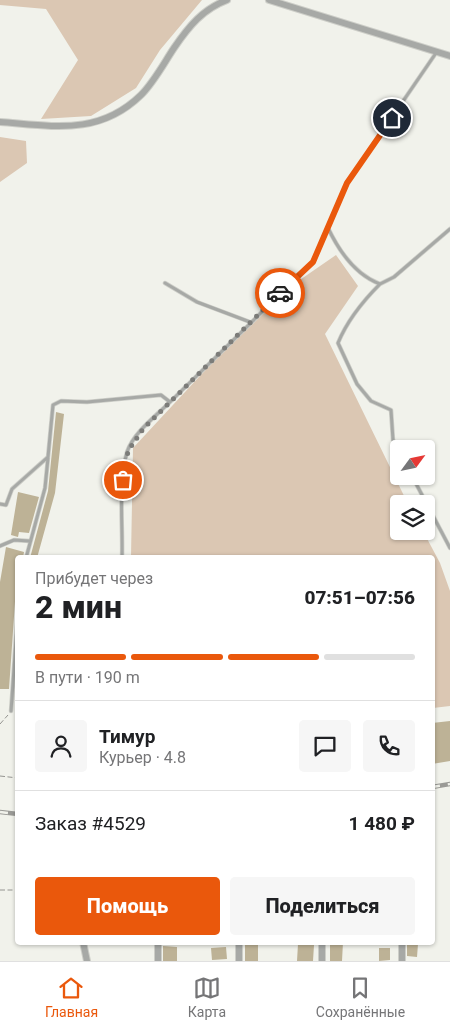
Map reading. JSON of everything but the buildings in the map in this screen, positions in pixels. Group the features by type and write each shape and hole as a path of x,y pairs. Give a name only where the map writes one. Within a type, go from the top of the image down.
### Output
{"street":[{"path":"0,122 80,126 93,124 121,111 142,94 190,25 211,6 226,0"},
{"path":"269,0 450,56"},
{"path":"83,945 87,961"},
{"path":"158,945 158,961"},
{"path":"239,945 239,961"},
{"path":"322,945 322,961"},
{"path":"402,945 402,961"}],"lane":[{"path":"122,555 123,480 128,451 143,429 313,262 347,183 437,52"},
{"path":"328,228 337,247 360,273 366,279 380,284"},
{"path":"393,440 391,410 371,401 357,384 338,343 344,329 380,284 394,277 450,229"},
{"path":"165,283 197,302 250,322"},
{"path":"26,555 28,541 44,488 53,405 61,401 87,402 161,395 170,402"},
{"path":"0,504 6,505 12,489 48,457"},
{"path":"417,485 450,548"},
{"path":"0,546 14,540 28,541"},
{"path":"11,711 15,654"}],"path":[{"path":"0,724 11,711"},
{"path":"0,776 15,778"},
{"path":"0,890 15,890"}],"shaded area":[{"path":"0,0 202,0 160,50 136,88 91,116 41,119 78,60 46,9 0,5"},
{"path":"0,137 26,141 27,163 0,182"},
{"path":"336,255 358,286 325,334 390,467 390,485 399,485 404,495 390,495 390,540 428,540 440,563 450,591 450,706 435,708 435,555 131,555 133,448 211,364 294,284"}],"railway":[{"path":"435,786 450,784"},
{"path":"0,812 15,814"}],"way so far":[{"path":"123,480 128,451 143,429 280,293"}],"route":[{"path":"280,293 313,262 347,183 392,118"}]}
